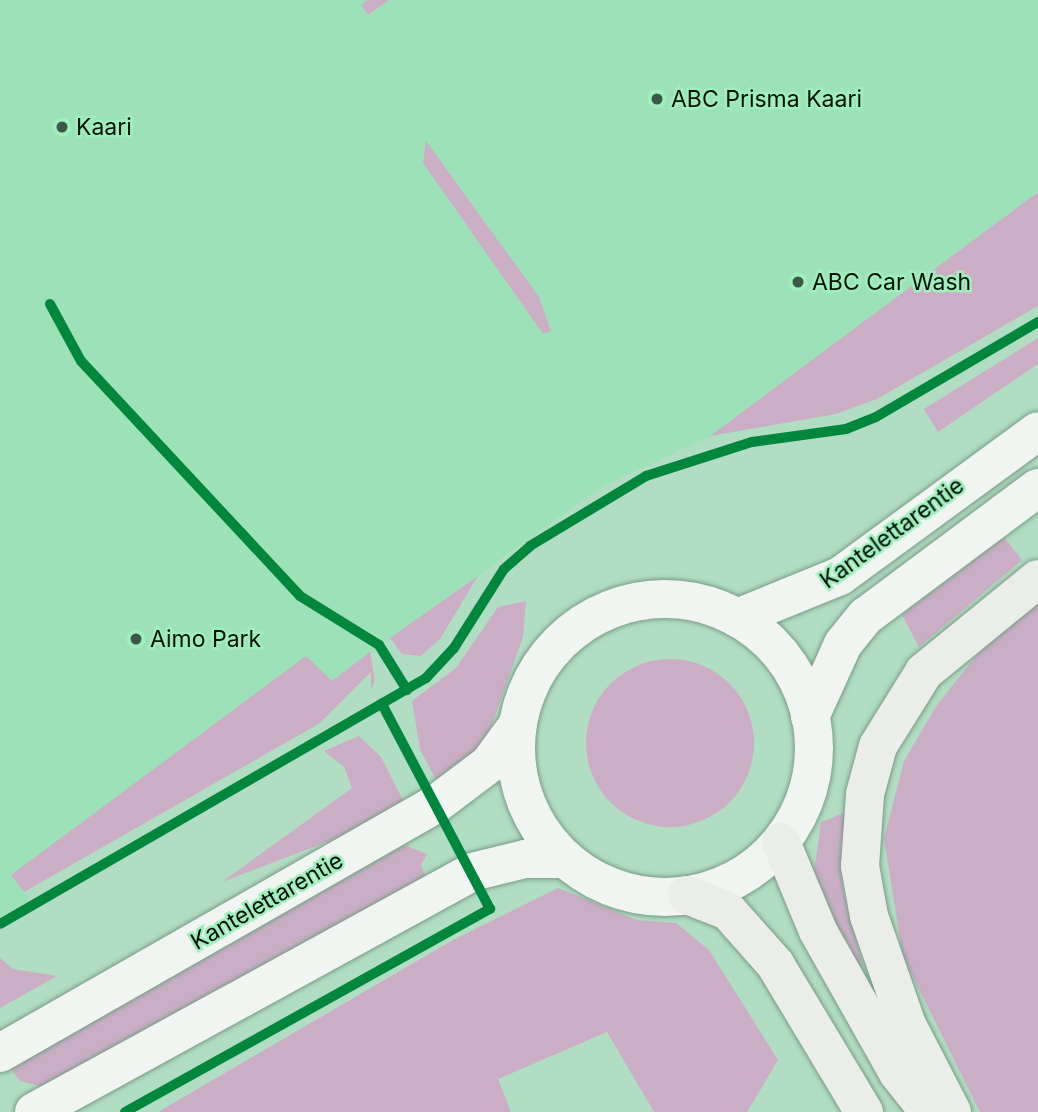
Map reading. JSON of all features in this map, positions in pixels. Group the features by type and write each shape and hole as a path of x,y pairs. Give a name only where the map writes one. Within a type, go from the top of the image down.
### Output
{"highway":[{"path":"952,1112 908,1025 869,916 860,866 865,794 878,746 924,672 1038,579"},
{"path":"780,842 818,931 898,1073 929,1112"},
{"path":"687,895 728,911 775,964 863,1112"}],"main road":[{"name":"Kantelettarentie","path":"737,618 840,576 1038,431"},
{"name":"Kantelettarentie","path":"810,717 843,644 866,616 1038,488"},
{"path":"682,600 737,618 785,659 810,717 810,783 780,842 739,878 687,895 622,891 565,859 524,799 516,727 536,672 553,648 612,608 682,600"},
{"name":"Kantelettarentie","path":"0,1053 436,804 489,764 516,727"},
{"path":"34,1112 472,872 525,859 565,859"}],"shaded area":[{"path":"0,0 1038,0 1038,192 710,436 601,487 366,656 372,671 11,874 32,903 0,916"},
{"path":"368,0 389,0 368,15 361,5"},
{"path":"426,141 539,297 551,331 543,334 423,163"},
{"path":"1038,192 1038,306 877,399 836,414 710,436"},
{"path":"1038,338 1038,364 938,432 924,409"},
{"path":"1004,537 1022,560 919,647 902,615"},
{"path":"478,576 440,639 421,656 402,654 390,638"},
{"path":"526,601 523,637 491,727 479,748 438,784 420,749 412,701 456,668 498,607"},
{"path":"1038,603 1038,1112 980,1112 903,957 884,839 904,761 937,705 979,652"},
{"path":"370,652 375,680 371,690 371,672 320,723 24,892 11,875 306,656 332,681"},
{"path":"670,659 702,666 717,673 729,684 740,696 747,711 754,743 747,775 740,790 729,802 717,813 702,820 670,827 638,820 623,813 611,802 600,790 593,775 586,743 593,711 600,696 611,684 623,673 638,666"},
{"path":"359,736 381,757 405,804 353,832 222,882 352,788 344,767 324,751"},
{"path":"844,813 843,889 863,965 852,969 813,878 821,822"},
{"path":"405,845 427,854 421,865 426,878 45,1087 20,1081 11,1069"},
{"path":"558,888 637,920 676,923 709,950 778,1060 747,1112 654,1112 607,1032 498,1079 511,1112 158,1112 453,940"},
{"path":"0,958 13,969 57,976 0,1008"}],"cycle path":[{"path":"50,304 81,361 300,596 379,645 407,690"},
{"path":"0,924 426,678 454,648 504,569 530,546 646,476 752,442 846,429 876,417 1038,322"},
{"path":"125,1112 490,909 382,704"}],"place":[{"name":"ABC Prisma Kaari","path":"657,99"},
{"name":"Kaari","path":"62,127"},
{"name":"ABC Car Wash","path":"798,282"},
{"name":"Aimo Park","path":"136,639"}]}
